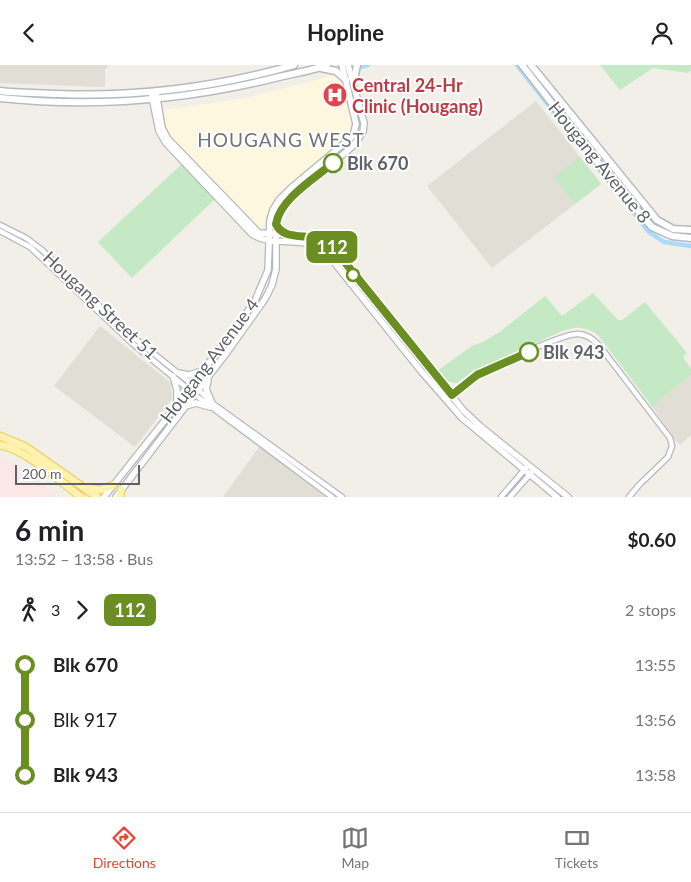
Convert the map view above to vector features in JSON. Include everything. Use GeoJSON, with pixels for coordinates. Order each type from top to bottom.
{"type":"FeatureCollection","features":[{"type":"Feature","properties":{"kind":"main road"},"geometry":{"type":"LineString","coordinates":[[0,91],[100,95],[153,92],[230,81],[294,65]]}},
{"type":"Feature","properties":{"kind":"main road"},"geometry":{"type":"LineString","coordinates":[[0,98],[100,102],[155,100],[230,89],[327,65]]}},
{"type":"Feature","properties":{"kind":"main road"},"geometry":{"type":"LineString","coordinates":[[354,80],[357,65]]}},
{"type":"Feature","properties":{"kind":"main road","name":"Hougang Avenue 8"},"geometry":{"type":"LineString","coordinates":[[522,65],[596,160],[652,227],[672,236],[691,238]]}},
{"type":"Feature","properties":{"kind":"main road","name":"Hougang Avenue 8"},"geometry":{"type":"LineString","coordinates":[[531,65],[657,220],[674,229],[691,231]]}},
{"type":"Feature","properties":{"kind":"main road"},"geometry":{"type":"LineString","coordinates":[[318,68],[329,68],[336,71],[346,80]]}},
{"type":"Feature","properties":{"kind":"main road"},"geometry":{"type":"LineString","coordinates":[[560,113],[566,107]]}},
{"type":"Feature","properties":{"kind":"main road"},"geometry":{"type":"LineString","coordinates":[[596,160],[603,154]]}},
{"type":"Feature","properties":{"kind":"main road"},"geometry":{"type":"LineString","coordinates":[[0,436],[26,447],[97,497]]}},
{"type":"Feature","properties":{"kind":"main road"},"geometry":{"type":"LineString","coordinates":[[0,445],[14,449],[81,497]]}},
{"type":"Feature","properties":{"kind":"main road"},"geometry":{"type":"LineString","coordinates":[[83,486],[92,490],[100,490],[113,485]]}},
{"type":"Feature","properties":{"kind":"street","name":"Hougang Avenue 4"},"geometry":{"type":"LineString","coordinates":[[104,497],[254,303],[268,270],[273,238],[273,210],[287,191],[353,136],[356,124],[342,65]]}},
{"type":"Feature","properties":{"kind":"street","name":"Hougang Avenue 4"},"geometry":{"type":"LineString","coordinates":[[273,224],[279,212],[289,200],[359,139],[364,123],[354,80],[348,65]]}},
{"type":"Feature","properties":{"kind":"street"},"geometry":{"type":"LineString","coordinates":[[153,92],[162,127],[168,139],[258,235],[269,254]]}},
{"type":"Feature","properties":{"kind":"street"},"geometry":{"type":"LineString","coordinates":[[258,235],[273,224],[287,235]]}},
{"type":"Feature","properties":{"kind":"street","name":"Hougang Street 51"},"geometry":{"type":"LineString","coordinates":[[0,225],[26,238],[42,250],[122,329],[211,405]]}},
{"type":"Feature","properties":{"kind":"street","name":"Hougang Street 51"},"geometry":{"type":"LineString","coordinates":[[0,231],[21,241],[40,255],[133,344],[176,375]]}},
{"type":"Feature","properties":{"kind":"street"},"geometry":{"type":"LineString","coordinates":[[258,235],[316,247],[328,256],[446,400],[472,427],[557,497]]}},
{"type":"Feature","properties":{"kind":"street"},"geometry":{"type":"LineString","coordinates":[[273,238],[287,235],[318,237],[331,245],[469,416],[568,497]]}},
{"type":"Feature","properties":{"kind":"street","name":"Hougang Avenue 4"},"geometry":{"type":"LineString","coordinates":[[116,497],[266,299],[276,269],[277,254],[273,238]]}},
{"type":"Feature","properties":{"kind":"street"},"geometry":{"type":"LineString","coordinates":[[277,254],[292,243]]}},
{"type":"Feature","properties":{"kind":"street"},"geometry":{"type":"LineString","coordinates":[[446,400],[477,375],[545,345],[573,334],[582,334],[591,338],[599,345],[670,438],[672,446],[668,457],[629,497]]}},
{"type":"Feature","properties":{"kind":"street"},"geometry":{"type":"LineString","coordinates":[[177,405],[176,375],[189,375],[202,371]]}},
{"type":"Feature","properties":{"kind":"street"},"geometry":{"type":"LineString","coordinates":[[208,376],[206,389],[211,405],[332,497]]}},
{"type":"Feature","properties":{"kind":"street"},"geometry":{"type":"LineString","coordinates":[[186,406],[196,403],[211,405],[342,497]]}},
{"type":"Feature","properties":{"kind":"street"},"geometry":{"type":"LineString","coordinates":[[501,497],[524,470],[532,467]]}},
{"type":"Feature","properties":{"kind":"street"},"geometry":{"type":"LineString","coordinates":[[510,497],[530,475],[532,467]]}},
{"type":"Feature","properties":{"kind":"shaded area"},"geometry":{"type":"Polygon","coordinates":[[[0,65],[109,65],[105,70],[105,87],[0,83],[0,65]]]}},
{"type":"Feature","properties":{"kind":"shaded area"},"geometry":{"type":"Polygon","coordinates":[[[335,75],[338,78],[351,121],[350,133],[344,141],[278,193],[269,207],[264,226],[259,229],[167,132],[163,110],[245,98],[335,75]]]}},
{"type":"Feature","properties":{"kind":"shaded area"},"geometry":{"type":"Polygon","coordinates":[[[536,101],[601,184],[492,268],[427,186],[536,101]]]}},
{"type":"Feature","properties":{"kind":"shaded area"},"geometry":{"type":"Polygon","coordinates":[[[100,326],[171,383],[172,399],[135,447],[54,386],[100,326]]]}},
{"type":"Feature","properties":{"kind":"shaded area"},"geometry":{"type":"Polygon","coordinates":[[[691,375],[691,435],[680,445],[654,409],[655,404],[691,375]]]}},
{"type":"Feature","properties":{"kind":"shaded area"},"geometry":{"type":"Polygon","coordinates":[[[259,447],[261,447],[329,497],[223,497],[259,447]]]}},
{"type":"Feature","properties":{"kind":"shaded area"},"geometry":{"type":"Polygon","coordinates":[[[0,458],[13,462],[58,497],[0,497],[0,458]]]}},
{"type":"Feature","properties":{"kind":"green space"},"geometry":{"type":"Polygon","coordinates":[[[600,65],[691,65],[691,70],[688,73],[653,68],[620,90],[600,65]]]}},
{"type":"Feature","properties":{"kind":"green space"},"geometry":{"type":"Polygon","coordinates":[[[580,157],[601,184],[575,204],[554,177],[580,157]]]}},
{"type":"Feature","properties":{"kind":"green space"},"geometry":{"type":"Polygon","coordinates":[[[183,163],[216,198],[132,278],[98,242],[183,163]]]}},
{"type":"Feature","properties":{"kind":"green space"},"geometry":{"type":"Polygon","coordinates":[[[593,293],[618,320],[622,320],[645,302],[687,353],[683,357],[691,369],[691,375],[655,404],[654,409],[598,335],[585,328],[571,328],[562,331],[469,374],[457,383],[445,381],[437,371],[472,346],[483,342],[501,331],[545,296],[562,316],[593,293]]]}},
{"type":"Feature","properties":{"kind":"waterway"},"geometry":{"type":"LineString","coordinates":[[361,67],[368,65]]}},
{"type":"Feature","properties":{"kind":"waterway"},"geometry":{"type":"LineString","coordinates":[[517,65],[649,232],[664,242],[691,246]]}},
{"type":"Feature","properties":{"kind":"bus line","name":"112"},"geometry":{"type":"LineString","coordinates":[[333,163],[289,200],[279,212],[276,224],[280,230],[287,235],[318,237],[331,245],[356,279],[452,395],[477,375],[529,352]]}},
{"type":"Feature","properties":{"kind":"place","name":"Central 24-Hr Clinic (Hougang)"},"geometry":{"type":"Point","coordinates":[335,95]}},
{"type":"Feature","properties":{"kind":"place","name":"Blk 670"},"geometry":{"type":"Point","coordinates":[333,163]}},
{"type":"Feature","properties":{"kind":"place","name":"Blk 943"},"geometry":{"type":"Point","coordinates":[529,352]}},
{"type":"Feature","properties":{"kind":"district","name":"HOUGANG WEST"},"geometry":{"type":"Point","coordinates":[281,139]}}]}
